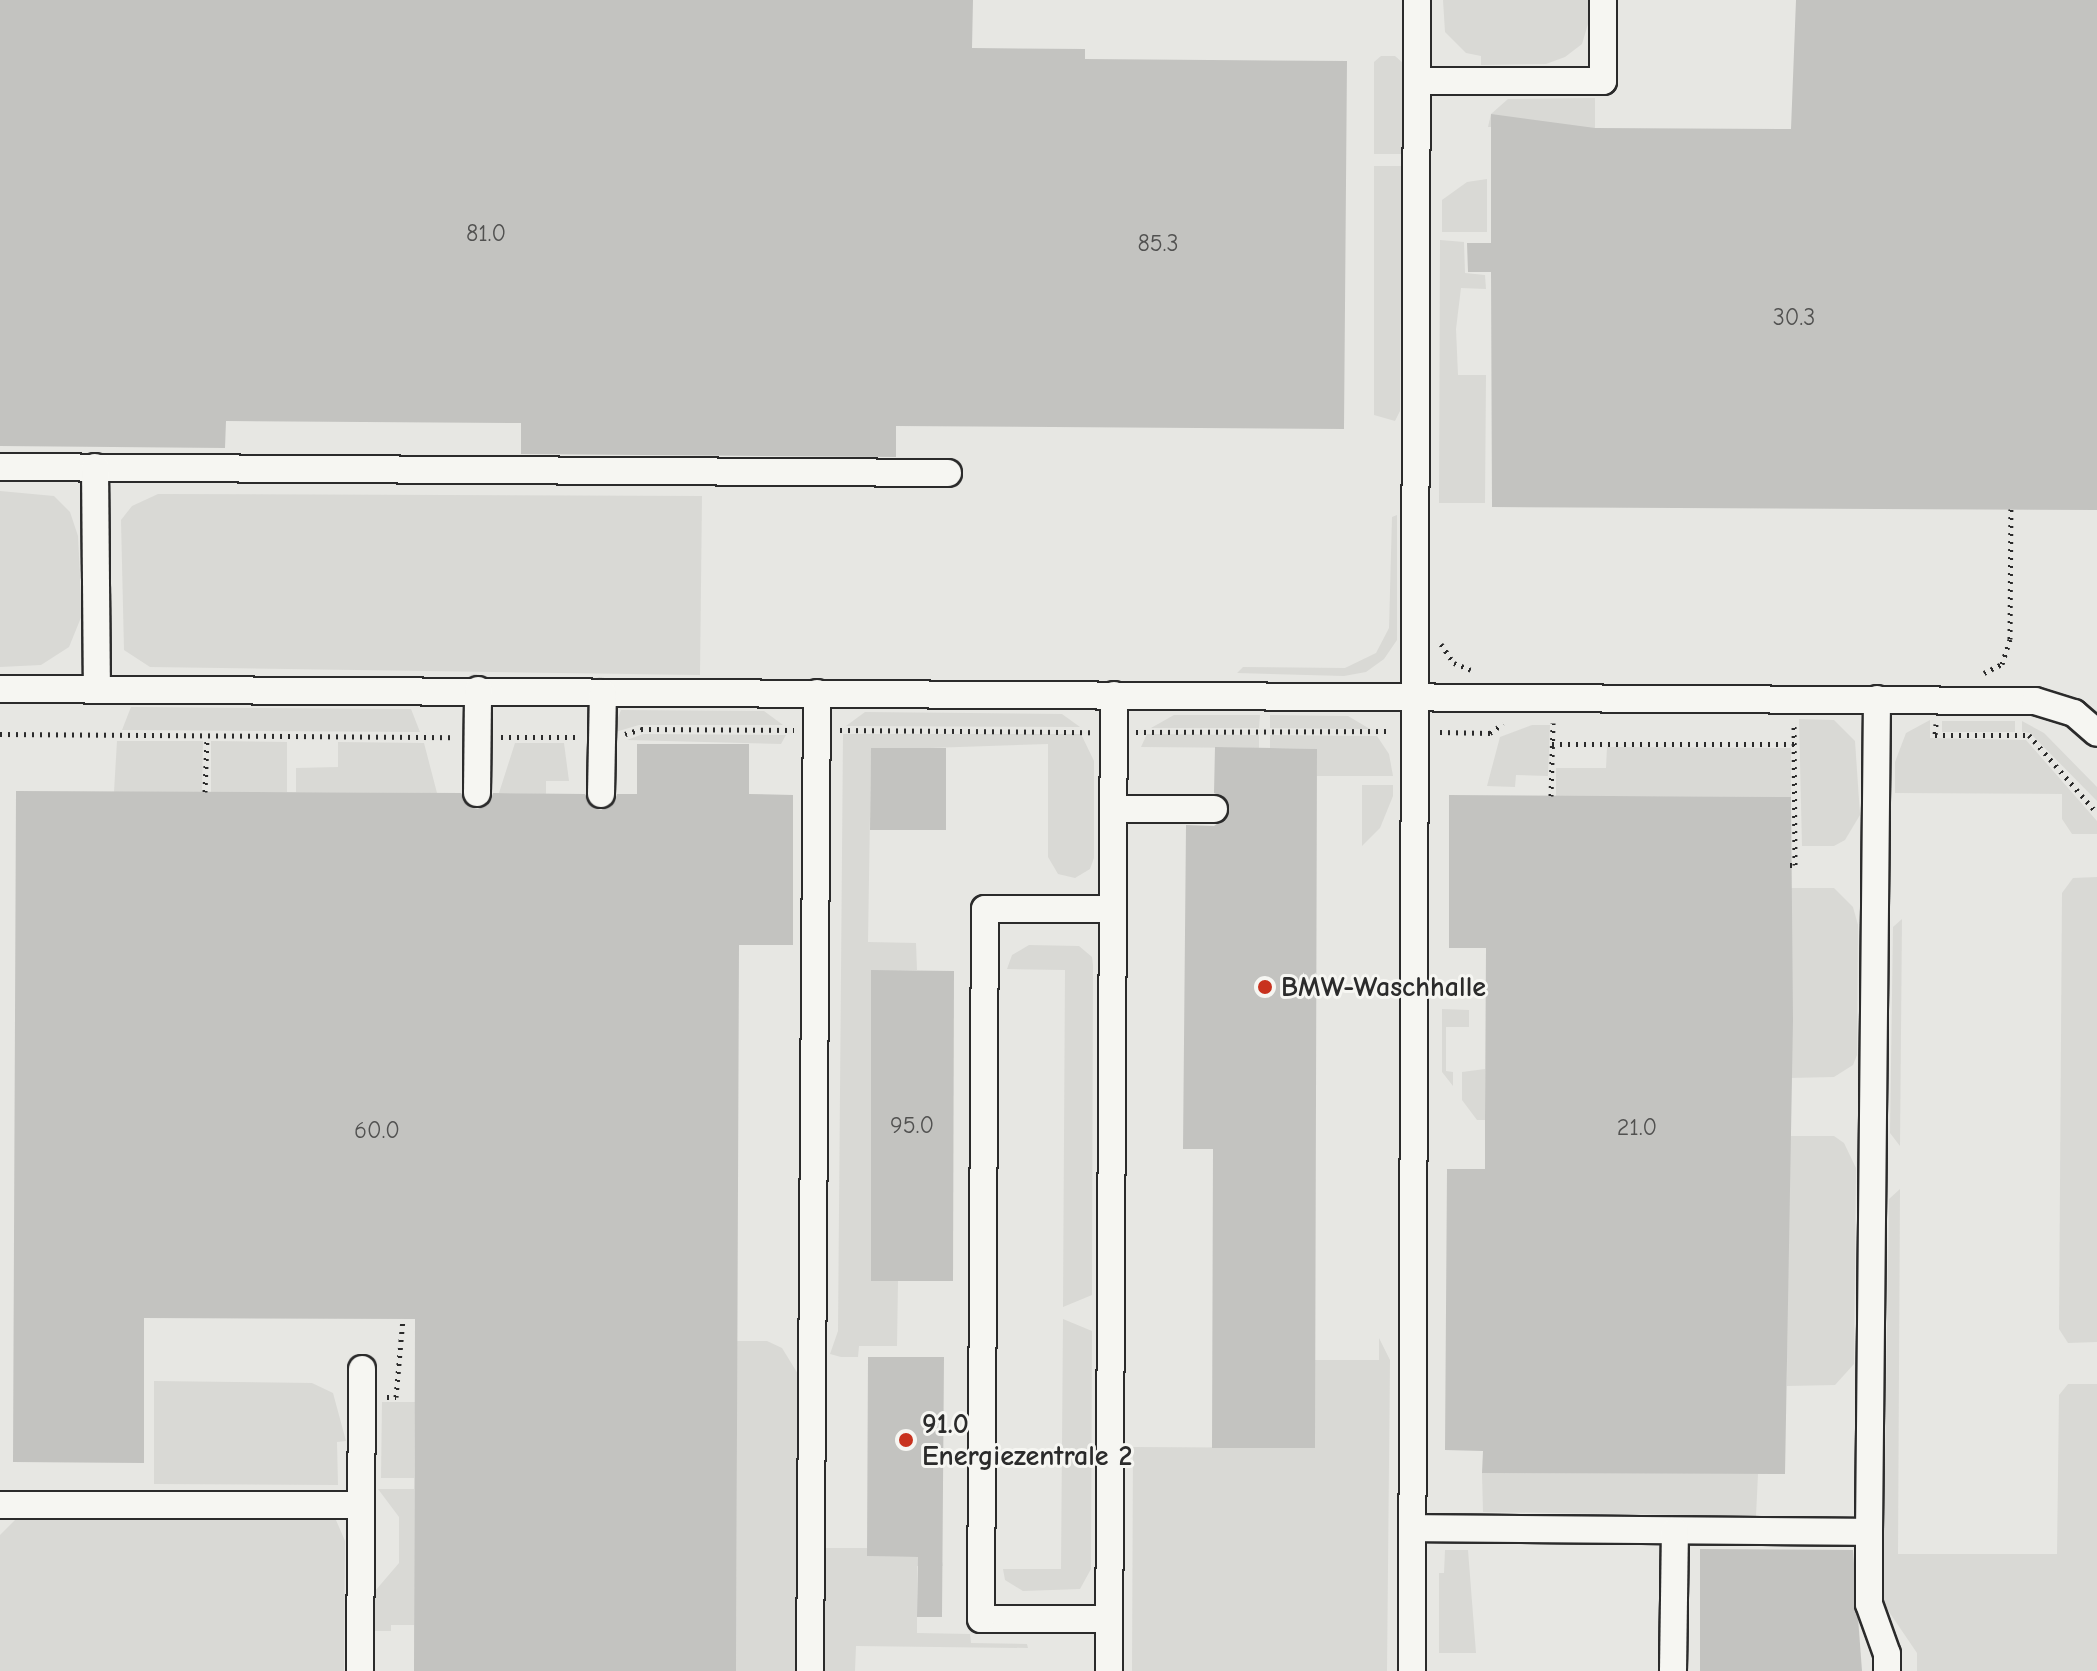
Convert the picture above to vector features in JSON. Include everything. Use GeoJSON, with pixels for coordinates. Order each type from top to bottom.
{"type":"FeatureCollection","features":[{"type":"Feature","properties":{"kind":"lane"},"geometry":{"type":"LineString","coordinates":[[1412,1671],[1417,0]]}},
{"type":"Feature","properties":{"kind":"lane"},"geometry":{"type":"LineString","coordinates":[[1417,81],[1603,81],[1603,0]]}},
{"type":"Feature","properties":{"kind":"lane"},"geometry":{"type":"LineString","coordinates":[[0,467],[948,473]]}},
{"type":"Feature","properties":{"kind":"lane"},"geometry":{"type":"LineString","coordinates":[[95,467],[97,689]]}},
{"type":"Feature","properties":{"kind":"lane"},"geometry":{"type":"LineString","coordinates":[[0,689],[2035,701],[2074,713],[2097,733]]}},
{"type":"Feature","properties":{"kind":"lane"},"geometry":{"type":"LineString","coordinates":[[477,793],[478,690]]}},
{"type":"Feature","properties":{"kind":"lane"},"geometry":{"type":"LineString","coordinates":[[601,794],[603,693]]}},
{"type":"Feature","properties":{"kind":"lane"},"geometry":{"type":"LineString","coordinates":[[810,1671],[817,693]]}},
{"type":"Feature","properties":{"kind":"lane"},"geometry":{"type":"LineString","coordinates":[[1109,1671],[1114,695]]}},
{"type":"Feature","properties":{"kind":"lane"},"geometry":{"type":"LineString","coordinates":[[1877,699],[1869,1604],[1887,1654],[1887,1671]]}},
{"type":"Feature","properties":{"kind":"lane"},"geometry":{"type":"LineString","coordinates":[[1113,809],[1214,809]]}},
{"type":"Feature","properties":{"kind":"lane"},"geometry":{"type":"LineString","coordinates":[[1109,1619],[981,1619],[981,1493],[985,909],[1113,909]]}},
{"type":"Feature","properties":{"kind":"lane"},"geometry":{"type":"LineString","coordinates":[[360,1671],[362,1369]]}},
{"type":"Feature","properties":{"kind":"lane"},"geometry":{"type":"LineString","coordinates":[[0,1505],[361,1505]]}},
{"type":"Feature","properties":{"kind":"lane"},"geometry":{"type":"LineString","coordinates":[[1413,1528],[1869,1532]]}},
{"type":"Feature","properties":{"kind":"lane"},"geometry":{"type":"LineString","coordinates":[[1673,1671],[1675,1531]]}},
{"type":"Feature","properties":{"kind":"path"},"geometry":{"type":"LineString","coordinates":[[1977,675],[2002,664],[2008,653],[2011,509]]}},
{"type":"Feature","properties":{"kind":"path"},"geometry":{"type":"LineString","coordinates":[[1436,632],[1454,663],[1484,673]]}},
{"type":"Feature","properties":{"kind":"path"},"geometry":{"type":"LineString","coordinates":[[1790,865],[1795,865],[1795,699]]}},
{"type":"Feature","properties":{"kind":"path"},"geometry":{"type":"LineString","coordinates":[[1937,700],[1935,735],[2029,735],[2097,813]]}},
{"type":"Feature","properties":{"kind":"path"},"geometry":{"type":"LineString","coordinates":[[205,792],[207,737]]}},
{"type":"Feature","properties":{"kind":"path"},"geometry":{"type":"LineString","coordinates":[[1552,744],[1794,744]]}},
{"type":"Feature","properties":{"kind":"path"},"geometry":{"type":"LineString","coordinates":[[379,1397],[396,1397],[403,1319]]}},
{"type":"Feature","properties":{"kind":"shaded area"},"geometry":{"type":"Polygon","coordinates":[[[0,0],[2097,0],[2097,1671],[0,1671],[0,0]]]}},
{"type":"Feature","properties":{"kind":"shaded area"},"geometry":{"type":"Polygon","coordinates":[[[1443,0],[1594,0],[1594,4],[1582,44],[1565,57],[1546,64],[1481,65],[1481,56],[1466,53],[1445,32],[1443,0]]]}},
{"type":"Feature","properties":{"kind":"shaded area"},"geometry":{"type":"Polygon","coordinates":[[[1381,56],[1395,56],[1403,63],[1402,154],[1374,154],[1374,62],[1381,56]]]}},
{"type":"Feature","properties":{"kind":"shaded area"},"geometry":{"type":"Polygon","coordinates":[[[1595,98],[1595,128],[1488,127],[1491,114],[1508,99],[1595,98]]]}},
{"type":"Feature","properties":{"kind":"shaded area"},"geometry":{"type":"Polygon","coordinates":[[[1374,166],[1402,166],[1400,411],[1395,421],[1374,415],[1374,166]]]}},
{"type":"Feature","properties":{"kind":"shaded area"},"geometry":{"type":"Polygon","coordinates":[[[1487,179],[1487,232],[1442,232],[1442,200],[1467,182],[1487,179]]]}},
{"type":"Feature","properties":{"kind":"shaded area"},"geometry":{"type":"Polygon","coordinates":[[[1440,240],[1464,242],[1465,273],[1485,275],[1486,289],[1461,288],[1456,329],[1458,375],[1486,375],[1485,503],[1439,503],[1440,240]]]}},
{"type":"Feature","properties":{"kind":"shaded area"},"geometry":{"type":"Polygon","coordinates":[[[0,491],[54,496],[70,512],[78,536],[82,615],[69,647],[41,665],[0,667],[0,491]]]}},
{"type":"Feature","properties":{"kind":"shaded area"},"geometry":{"type":"Polygon","coordinates":[[[158,494],[702,496],[700,675],[150,667],[124,650],[121,520],[132,506],[158,494]]]}},
{"type":"Feature","properties":{"kind":"shaded area"},"geometry":{"type":"Polygon","coordinates":[[[1397,515],[1397,640],[1384,659],[1366,672],[1344,676],[1237,673],[1243,667],[1345,668],[1376,653],[1389,628],[1392,517],[1397,515]]]}},
{"type":"Feature","properties":{"kind":"shaded area"},"geometry":{"type":"Polygon","coordinates":[[[131,707],[411,709],[420,732],[122,730],[131,707]]]}},
{"type":"Feature","properties":{"kind":"shaded area"},"geometry":{"type":"Polygon","coordinates":[[[621,710],[764,711],[783,725],[639,725],[612,733],[621,710]]]}},
{"type":"Feature","properties":{"kind":"shaded area"},"geometry":{"type":"Polygon","coordinates":[[[865,712],[1062,714],[1080,727],[846,726],[865,712]]]}},
{"type":"Feature","properties":{"kind":"shaded area"},"geometry":{"type":"Polygon","coordinates":[[[1174,715],[1260,715],[1259,728],[1151,728],[1174,715]]]}},
{"type":"Feature","properties":{"kind":"shaded area"},"geometry":{"type":"Polygon","coordinates":[[[1270,715],[1348,716],[1370,729],[1270,728],[1270,715]]]}},
{"type":"Feature","properties":{"kind":"shaded area"},"geometry":{"type":"Polygon","coordinates":[[[1799,719],[1834,720],[1855,741],[1860,815],[1845,840],[1834,846],[1802,846],[1799,719]]]}},
{"type":"Feature","properties":{"kind":"shaded area"},"geometry":{"type":"Polygon","coordinates":[[[1930,720],[1930,738],[2026,740],[2097,821],[2097,834],[2072,834],[2062,819],[2062,794],[1895,793],[1895,762],[1906,733],[1930,720]]]}},
{"type":"Feature","properties":{"kind":"shaded area"},"geometry":{"type":"Polygon","coordinates":[[[1942,721],[2015,721],[2015,732],[1942,732],[1942,721]]]}},
{"type":"Feature","properties":{"kind":"shaded area"},"geometry":{"type":"Polygon","coordinates":[[[2022,721],[2044,733],[2097,787],[2097,801],[2030,733],[2022,732],[2022,721]]]}},
{"type":"Feature","properties":{"kind":"shaded area"},"geometry":{"type":"Polygon","coordinates":[[[1532,725],[1550,725],[1548,776],[1516,775],[1515,787],[1487,786],[1500,737],[1532,725]]]}},
{"type":"Feature","properties":{"kind":"shaded area"},"geometry":{"type":"Polygon","coordinates":[[[643,734],[786,735],[781,744],[627,740],[643,734]]]}},
{"type":"Feature","properties":{"kind":"shaded area"},"geometry":{"type":"Polygon","coordinates":[[[843,734],[1081,734],[1094,761],[1094,858],[1090,869],[1075,878],[1058,874],[1048,857],[1048,744],[871,750],[868,942],[916,943],[917,970],[871,971],[871,1280],[898,1281],[897,1346],[859,1346],[858,1357],[830,1354],[838,1331],[843,734]]]}},
{"type":"Feature","properties":{"kind":"shaded area"},"geometry":{"type":"Polygon","coordinates":[[[1147,734],[1259,735],[1259,748],[1141,747],[1147,734]]]}},
{"type":"Feature","properties":{"kind":"shaded area"},"geometry":{"type":"Polygon","coordinates":[[[1270,735],[1377,736],[1389,754],[1393,776],[1317,776],[1317,749],[1270,748],[1270,735]]]}},
{"type":"Feature","properties":{"kind":"shaded area"},"geometry":{"type":"Polygon","coordinates":[[[117,741],[203,741],[202,792],[114,792],[117,741]]]}},
{"type":"Feature","properties":{"kind":"shaded area"},"geometry":{"type":"Polygon","coordinates":[[[211,741],[287,742],[287,792],[211,792],[211,741]]]}},
{"type":"Feature","properties":{"kind":"shaded area"},"geometry":{"type":"Polygon","coordinates":[[[338,742],[424,743],[437,793],[296,792],[296,768],[338,767],[338,742]]]}},
{"type":"Feature","properties":{"kind":"shaded area"},"geometry":{"type":"Polygon","coordinates":[[[515,743],[564,743],[569,781],[546,781],[546,794],[499,793],[515,743]]]}},
{"type":"Feature","properties":{"kind":"shaded area"},"geometry":{"type":"Polygon","coordinates":[[[1607,747],[1791,748],[1791,797],[1556,796],[1556,768],[1606,768],[1607,747]]]}},
{"type":"Feature","properties":{"kind":"shaded area"},"geometry":{"type":"Polygon","coordinates":[[[1362,785],[1393,785],[1393,796],[1380,828],[1362,846],[1362,785]]]}},
{"type":"Feature","properties":{"kind":"shaded area"},"geometry":{"type":"Polygon","coordinates":[[[2097,877],[2097,1342],[2068,1343],[2059,1329],[2062,893],[2073,878],[2097,877]]]}},
{"type":"Feature","properties":{"kind":"shaded area"},"geometry":{"type":"Polygon","coordinates":[[[1790,888],[1834,888],[1853,907],[1858,925],[1857,1055],[1853,1065],[1834,1077],[1789,1078],[1790,888]]]}},
{"type":"Feature","properties":{"kind":"shaded area"},"geometry":{"type":"Polygon","coordinates":[[[1902,919],[1900,1146],[1890,1133],[1893,927],[1902,919]]]}},
{"type":"Feature","properties":{"kind":"shaded area"},"geometry":{"type":"Polygon","coordinates":[[[1029,945],[1079,946],[1092,957],[1093,965],[1092,1295],[1063,1307],[1065,970],[1007,969],[1012,955],[1029,945]]]}},
{"type":"Feature","properties":{"kind":"shaded area"},"geometry":{"type":"Polygon","coordinates":[[[1442,1009],[1469,1010],[1469,1027],[1446,1027],[1446,1071],[1453,1072],[1453,1086],[1442,1072],[1442,1009]]]}},
{"type":"Feature","properties":{"kind":"shaded area"},"geometry":{"type":"Polygon","coordinates":[[[1485,1069],[1485,1120],[1477,1120],[1462,1100],[1462,1072],[1485,1069]]]}},
{"type":"Feature","properties":{"kind":"shaded area"},"geometry":{"type":"Polygon","coordinates":[[[1788,1136],[1834,1136],[1844,1143],[1856,1168],[1854,1364],[1835,1385],[1787,1386],[1788,1136]]]}},
{"type":"Feature","properties":{"kind":"shaded area"},"geometry":{"type":"Polygon","coordinates":[[[1900,1189],[1898,1554],[2057,1554],[2059,1395],[2068,1384],[2097,1384],[2097,1671],[1917,1671],[1917,1653],[1883,1603],[1889,1199],[1900,1189]]]}},
{"type":"Feature","properties":{"kind":"shaded area"},"geometry":{"type":"Polygon","coordinates":[[[1063,1319],[1092,1331],[1091,1569],[1080,1589],[1023,1591],[1005,1580],[1003,1569],[1061,1569],[1063,1319]]]}},
{"type":"Feature","properties":{"kind":"shaded area"},"geometry":{"type":"Polygon","coordinates":[[[1379,1338],[1390,1360],[1387,1671],[1132,1671],[1133,1447],[1314,1448],[1315,1360],[1379,1360],[1379,1338]]]}},
{"type":"Feature","properties":{"kind":"shaded area"},"geometry":{"type":"Polygon","coordinates":[[[737,1341],[767,1341],[782,1348],[798,1374],[797,1671],[736,1671],[737,1341]]]}},
{"type":"Feature","properties":{"kind":"shaded area"},"geometry":{"type":"Polygon","coordinates":[[[154,1381],[312,1383],[333,1393],[346,1441],[337,1442],[338,1485],[154,1484],[154,1381]]]}},
{"type":"Feature","properties":{"kind":"shaded area"},"geometry":{"type":"Polygon","coordinates":[[[382,1402],[415,1402],[414,1478],[381,1478],[382,1402]]]}},
{"type":"Feature","properties":{"kind":"shaded area"},"geometry":{"type":"Polygon","coordinates":[[[1482,1473],[1758,1474],[1756,1516],[1483,1512],[1482,1473]]]}},
{"type":"Feature","properties":{"kind":"shaded area"},"geometry":{"type":"Polygon","coordinates":[[[378,1489],[414,1489],[414,1625],[391,1625],[391,1631],[374,1631],[375,1591],[399,1563],[399,1517],[378,1489]]]}},
{"type":"Feature","properties":{"kind":"shaded area"},"geometry":{"type":"Polygon","coordinates":[[[315,1514],[336,1520],[345,1541],[344,1671],[0,1671],[0,1535],[16,1519],[315,1514]]]}},
{"type":"Feature","properties":{"kind":"shaded area"},"geometry":{"type":"Polygon","coordinates":[[[825,1548],[867,1548],[868,1556],[941,1557],[943,1566],[917,1566],[917,1633],[970,1634],[971,1643],[1027,1644],[1028,1648],[856,1646],[855,1671],[825,1671],[825,1548]]]}},
{"type":"Feature","properties":{"kind":"shaded area"},"geometry":{"type":"Polygon","coordinates":[[[1445,1550],[1468,1550],[1476,1653],[1439,1653],[1439,1573],[1444,1573],[1445,1550]]]}},
{"type":"Feature","properties":{"kind":"building"},"geometry":{"type":"Polygon","coordinates":[[[0,0],[973,0],[972,48],[1085,49],[1085,59],[1347,61],[1344,429],[896,426],[896,457],[521,454],[521,423],[226,421],[225,448],[0,446],[0,0]]]}},
{"type":"Feature","properties":{"kind":"building"},"geometry":{"type":"Polygon","coordinates":[[[1796,0],[2097,0],[2097,510],[1492,507],[1491,272],[1468,272],[1467,243],[1491,243],[1491,114],[1595,128],[1791,129],[1796,0]]]}},
{"type":"Feature","properties":{"kind":"building"},"geometry":{"type":"Polygon","coordinates":[[[637,744],[749,744],[749,794],[793,795],[793,945],[739,945],[736,1671],[414,1671],[415,1319],[144,1318],[144,1463],[13,1462],[16,791],[461,793],[468,806],[478,809],[490,802],[493,793],[585,794],[592,807],[601,810],[614,803],[617,794],[637,794],[637,744]]]}},
{"type":"Feature","properties":{"kind":"building","name":"BMW-Waschhalle"},"geometry":{"type":"Polygon","coordinates":[[[1215,747],[1317,749],[1315,1448],[1212,1448],[1213,1149],[1183,1149],[1186,825],[1214,826],[1228,816],[1227,800],[1214,793],[1215,747]]]}},
{"type":"Feature","properties":{"kind":"building"},"geometry":{"type":"Polygon","coordinates":[[[871,748],[946,748],[946,830],[870,830],[871,748]]]}},
{"type":"Feature","properties":{"kind":"building"},"geometry":{"type":"Polygon","coordinates":[[[1449,795],[1791,797],[1793,1020],[1785,1474],[1482,1473],[1483,1451],[1445,1450],[1447,1169],[1485,1169],[1486,948],[1449,948],[1449,795]]]}},
{"type":"Feature","properties":{"kind":"building"},"geometry":{"type":"Polygon","coordinates":[[[871,970],[954,971],[953,1281],[871,1281],[871,970]]]}},
{"type":"Feature","properties":{"kind":"building","name":"91.0 Energiezentrale 2"},"geometry":{"type":"Polygon","coordinates":[[[868,1357],[944,1357],[942,1617],[917,1617],[918,1557],[867,1556],[868,1357]]]}},
{"type":"Feature","properties":{"kind":"building"},"geometry":{"type":"Polygon","coordinates":[[[1700,1549],[1853,1550],[1862,1671],[1700,1671],[1700,1549]]]}},
{"type":"Feature","properties":{"kind":"place","name":"BMW-Waschhalle"},"geometry":{"type":"Point","coordinates":[1265,987]}},
{"type":"Feature","properties":{"kind":"place","name":"91.0 Energiezentrale 2"},"geometry":{"type":"Point","coordinates":[906,1440]}}]}
